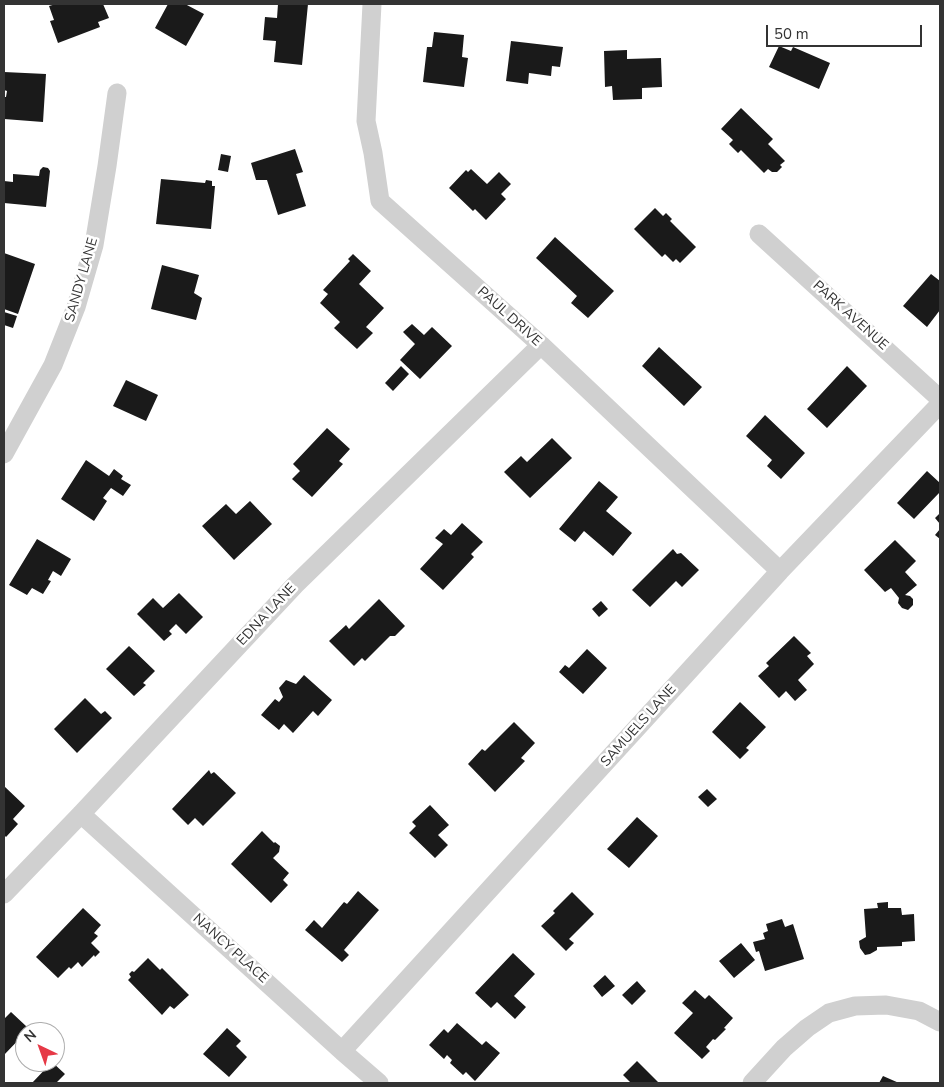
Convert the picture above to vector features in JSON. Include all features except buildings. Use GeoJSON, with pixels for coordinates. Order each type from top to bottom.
{"type":"FeatureCollection","features":[{"type":"Feature","properties":{"kind":"street","name":"PAUL DRIVE"},"geometry":{"type":"LineString","coordinates":[[372,4],[366,121],[380,201],[541,345],[780,572]]}},
{"type":"Feature","properties":{"kind":"street","name":"SANDY LANE"},"geometry":{"type":"LineString","coordinates":[[4,454],[53,365],[76,307],[94,245],[108,166],[117,92]]}},
{"type":"Feature","properties":{"kind":"street","name":"PARK AVENUE"},"geometry":{"type":"LineString","coordinates":[[759,234],[940,399]]}},
{"type":"Feature","properties":{"kind":"street","name":"EDNA LANE"},"geometry":{"type":"LineString","coordinates":[[4,894],[295,585],[541,345]]}},
{"type":"Feature","properties":{"kind":"street","name":"SAMUELS LANE"},"geometry":{"type":"LineString","coordinates":[[342,1051],[780,572],[940,404]]}},
{"type":"Feature","properties":{"kind":"street","name":"NANCY PLACE"},"geometry":{"type":"LineString","coordinates":[[81,814],[379,1083]]}},
{"type":"Feature","properties":{"kind":"street"},"geometry":{"type":"LineString","coordinates":[[752,1083],[784,1048],[807,1028],[829,1013],[855,1006],[886,1005],[919,1011],[940,1022]]}}]}
